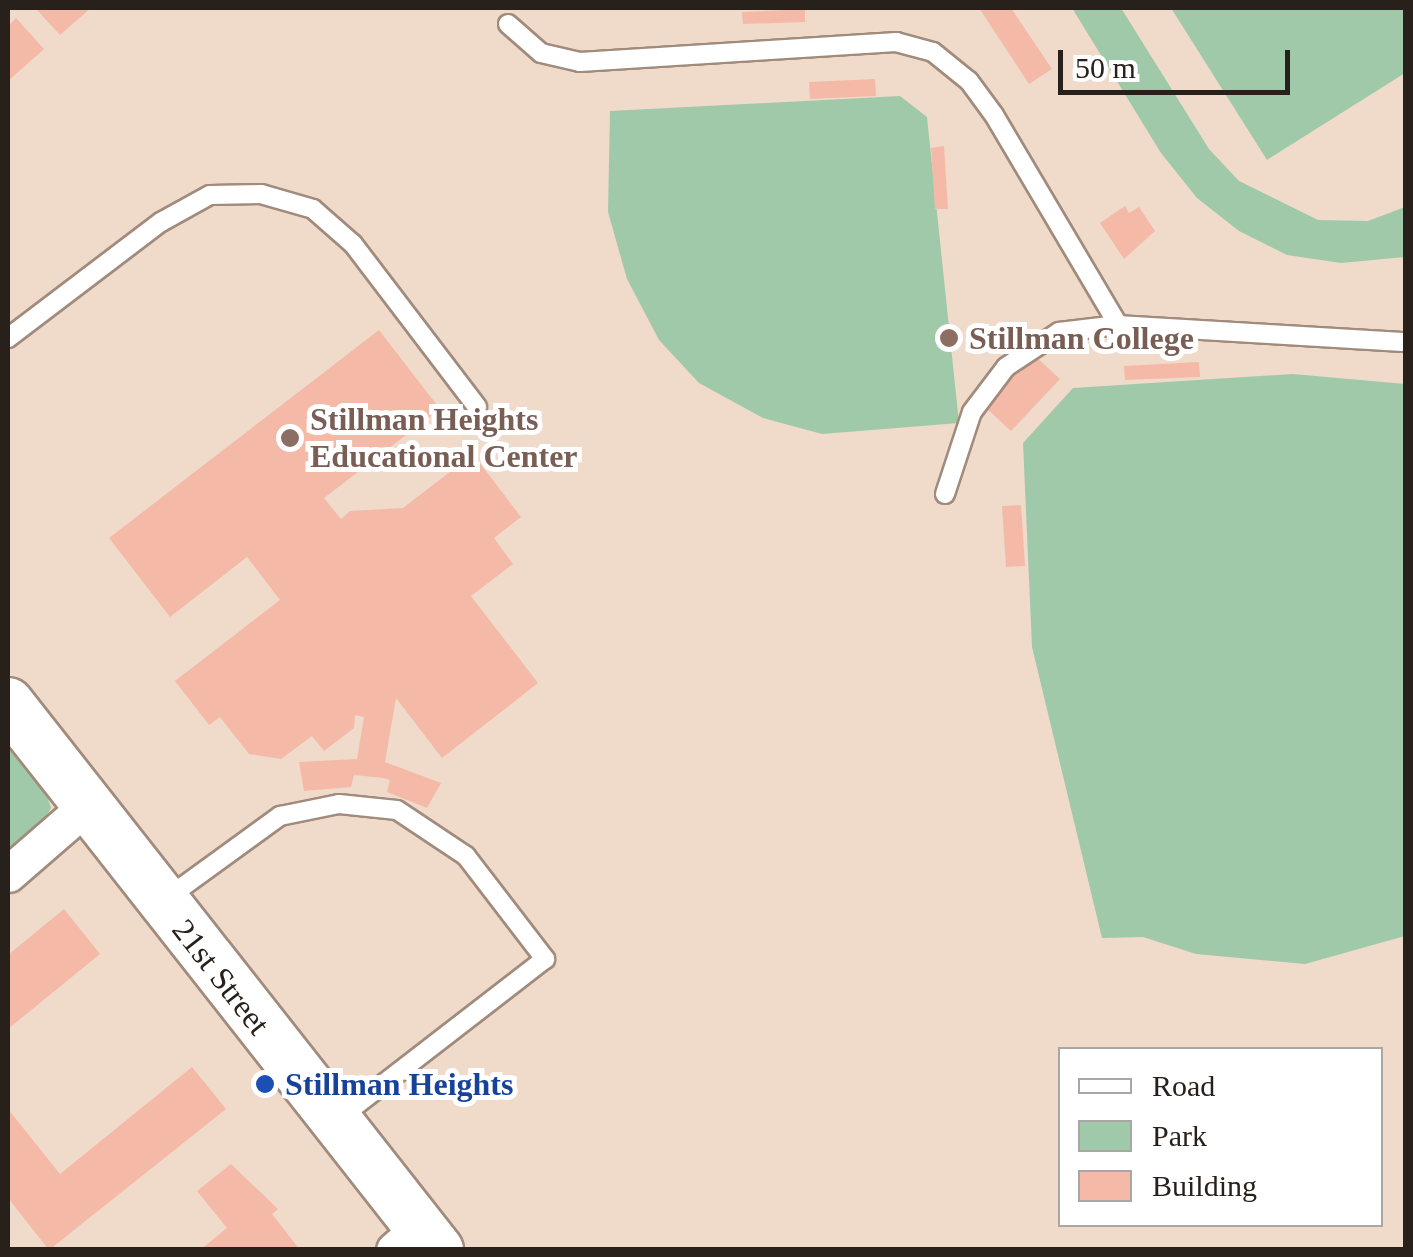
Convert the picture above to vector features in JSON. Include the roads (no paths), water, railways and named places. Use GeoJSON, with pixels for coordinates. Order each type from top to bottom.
{"type":"FeatureCollection","features":[{"type":"Feature","properties":{"kind":"street","name":"21st Street"},"geometry":{"type":"LineString","coordinates":[[8,703],[335,1122],[417,1242]]}},
{"type":"Feature","properties":{"kind":"street"},"geometry":{"type":"LineString","coordinates":[[8,874],[90,804]]}},
{"type":"Feature","properties":{"kind":"lane"},"geometry":{"type":"LineString","coordinates":[[508,24],[541,52],[580,62],[896,42],[933,52],[969,82],[994,115],[1118,325]]}},
{"type":"Feature","properties":{"kind":"lane"},"geometry":{"type":"LineString","coordinates":[[8,338],[161,222],[210,195],[261,194],[313,209],[353,244],[477,408]]}},
{"type":"Feature","properties":{"kind":"lane"},"geometry":{"type":"LineString","coordinates":[[945,494],[972,412],[1006,367],[1059,332],[1118,325],[1406,342]]}},
{"type":"Feature","properties":{"kind":"lane"},"geometry":{"type":"LineString","coordinates":[[162,901],[280,816],[339,804],[397,810],[466,856],[545,958],[335,1122]]}},
{"type":"Feature","properties":{"kind":"place","name":"Stillman College"},"geometry":{"type":"Point","coordinates":[949,338]}},
{"type":"Feature","properties":{"kind":"place","name":"Stillman Heights Educational Center"},"geometry":{"type":"Point","coordinates":[290,438]}},
{"type":"Feature","properties":{"kind":"place","name":"Stillman Heights"},"geometry":{"type":"Point","coordinates":[265,1084]}}]}
